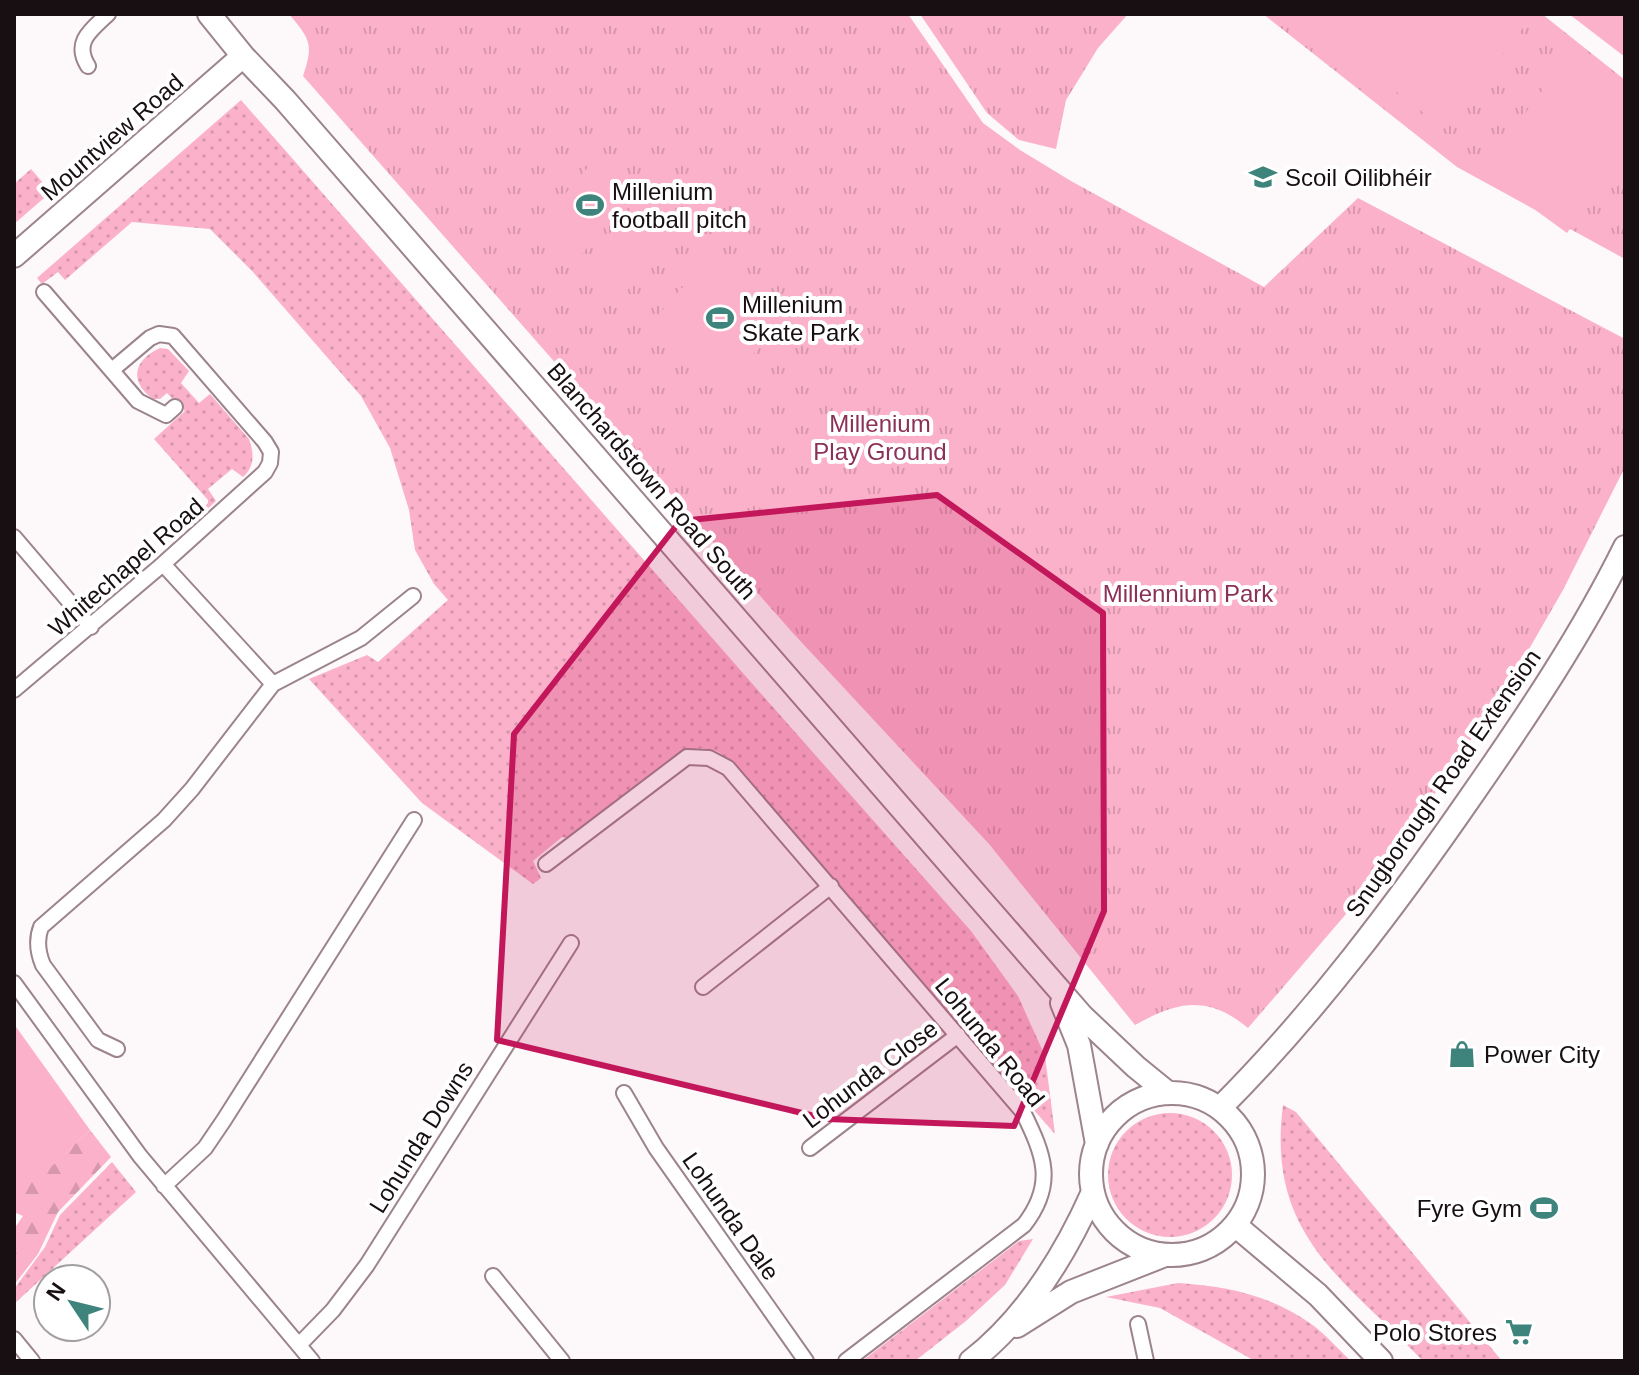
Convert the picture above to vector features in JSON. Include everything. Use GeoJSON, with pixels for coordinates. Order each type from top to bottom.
{"type":"FeatureCollection","features":[{"type":"Feature","properties":{"kind":"main road","name":"Blanchardstown Road South"},"geometry":{"type":"LineString","coordinates":[[209,14],[1089,1024],[1168,1093]]}},
{"type":"Feature","properties":{"kind":"main road","name":"Mountview Road"},"geometry":{"type":"LineString","coordinates":[[14,256],[243,56]]}},
{"type":"Feature","properties":{"kind":"main road","name":"Snugborough Road Extension"},"geometry":{"type":"LineString","coordinates":[[1220,1108],[1275,1048],[1418,873],[1504,749],[1581,629],[1625,547]]}},
{"type":"Feature","properties":{"kind":"main road","name":"Blanchardstown Road South"},"geometry":{"type":"LineString","coordinates":[[1054,983],[1079,1045],[1097,1144]]}},
{"type":"Feature","properties":{"kind":"main road"},"geometry":{"type":"LineString","coordinates":[[971,1361],[999,1337],[1071,1292],[1165,1255],[1191,1253],[1216,1243],[1235,1225],[1247,1205],[1253,1182],[1252,1158],[1244,1136],[1220,1108],[1190,1095],[1168,1093],[1146,1097],[1126,1107],[1109,1123],[1097,1144],[1091,1168],[1093,1192],[1102,1215],[1117,1235],[1139,1249],[1165,1255]]}},
{"type":"Feature","properties":{"kind":"main road"},"geometry":{"type":"LineString","coordinates":[[999,1337],[1048,1277],[1081,1220],[1093,1192]]}},
{"type":"Feature","properties":{"kind":"main road"},"geometry":{"type":"LineString","coordinates":[[1235,1225],[1318,1295],[1381,1361]]}},
{"type":"Feature","properties":{"kind":"street"},"geometry":{"type":"LineString","coordinates":[[88,66],[82,54],[84,36],[108,14]]}},
{"type":"Feature","properties":{"kind":"street"},"geometry":{"type":"LineString","coordinates":[[44,292],[138,401],[166,415],[175,407]]}},
{"type":"Feature","properties":{"kind":"street","name":"Whitechapel Road"},"geometry":{"type":"LineString","coordinates":[[14,690],[229,508],[270,463],[271,452],[265,442],[173,336],[159,334],[150,338],[112,370]]}},
{"type":"Feature","properties":{"kind":"street"},"geometry":{"type":"LineString","coordinates":[[14,537],[91,627]]}},
{"type":"Feature","properties":{"kind":"street"},"geometry":{"type":"LineString","coordinates":[[163,564],[273,684]]}},
{"type":"Feature","properties":{"kind":"street"},"geometry":{"type":"LineString","coordinates":[[117,1049],[98,1040],[43,965],[37,936],[41,927],[164,820],[192,789],[273,684],[361,638],[413,596]]}},
{"type":"Feature","properties":{"kind":"street","name":"Lohunda Road"},"geometry":{"type":"LineString","coordinates":[[546,864],[687,757],[709,758],[728,768],[1023,1112],[1040,1148],[1045,1183],[1038,1207],[1024,1225],[846,1361]]}},
{"type":"Feature","properties":{"kind":"street"},"geometry":{"type":"LineString","coordinates":[[164,1186],[205,1148],[414,820]]}},
{"type":"Feature","properties":{"kind":"street"},"geometry":{"type":"LineString","coordinates":[[703,987],[831,886]]}},
{"type":"Feature","properties":{"kind":"street","name":"Lohunda Downs"},"geometry":{"type":"LineString","coordinates":[[299,1345],[333,1310],[367,1265],[571,943]]}},
{"type":"Feature","properties":{"kind":"street"},"geometry":{"type":"LineString","coordinates":[[14,983],[116,1127],[312,1361]]}},
{"type":"Feature","properties":{"kind":"street","name":"Lohunda Close"},"geometry":{"type":"LineString","coordinates":[[810,1148],[958,1035]]}},
{"type":"Feature","properties":{"kind":"street","name":"Lohunda Dale"},"geometry":{"type":"LineString","coordinates":[[624,1093],[656,1148],[806,1361]]}},
{"type":"Feature","properties":{"kind":"street"},"geometry":{"type":"LineString","coordinates":[[493,1276],[562,1361]]}},
{"type":"Feature","properties":{"kind":"street"},"geometry":{"type":"LineString","coordinates":[[1138,1324],[1146,1361]]}},
{"type":"Feature","properties":{"kind":"street"},"geometry":{"type":"LineString","coordinates":[[14,1339],[32,1361]]}},
{"type":"Feature","properties":{"kind":"highlighted area"},"geometry":{"type":"Polygon","coordinates":[[[937,495],[1103,613],[1104,911],[1014,1126],[827,1119],[497,1040],[514,734],[680,521],[937,495]]]}},
{"type":"Feature","properties":{"kind":"green space","name":"Millennium Park"},"geometry":{"type":"Polygon","coordinates":[[[289,14],[908,14],[983,123],[1071,181],[1264,287],[1358,198],[1625,339],[1625,467],[1563,590],[1513,677],[1383,871],[1248,1028],[1220,1010],[1193,1005],[1165,1011],[1135,1025],[989,844],[792,632],[303,76],[308,42],[289,14]]]}},
{"type":"Feature","properties":{"kind":"green space"},"geometry":{"type":"Polygon","coordinates":[[[920,14],[1128,14],[1098,48],[1066,100],[1056,149],[1019,140],[987,113],[920,14]]]}},
{"type":"Feature","properties":{"kind":"green space"},"geometry":{"type":"Polygon","coordinates":[[[1263,14],[1542,14],[1625,80],[1625,259],[1457,167],[1263,14]]]}},
{"type":"Feature","properties":{"kind":"green space"},"geometry":{"type":"Polygon","coordinates":[[[1297,14],[1510,14],[1525,25],[1444,129],[1297,14]]]}},
{"type":"Feature","properties":{"kind":"green space"},"geometry":{"type":"Polygon","coordinates":[[[1569,14],[1625,14],[1625,57],[1569,14]]]}},
{"type":"Feature","properties":{"kind":"green space"},"geometry":{"type":"Polygon","coordinates":[[[1576,45],[1625,81],[1625,154],[1567,233],[1482,171],[1576,45]]]}},
{"type":"Feature","properties":{"kind":"green space"},"geometry":{"type":"Polygon","coordinates":[[[241,100],[971,931],[1018,996],[1045,1056],[1055,1134],[720,753],[700,748],[678,753],[533,861],[541,878],[533,884],[422,803],[309,679],[367,655],[378,662],[448,600],[434,584],[415,550],[409,510],[390,448],[361,396],[253,272],[210,229],[132,222],[65,280],[58,272],[42,284],[37,278],[241,100]]]}},
{"type":"Feature","properties":{"kind":"green space","name":"Millenium football pitch"},"geometry":{"type":"Polygon","coordinates":[[[600,153],[639,187],[580,256],[541,222],[600,153]]]}},
{"type":"Feature","properties":{"kind":"green space"},"geometry":{"type":"Polygon","coordinates":[[[31,169],[51,192],[14,224],[14,184],[31,169]]]}},
{"type":"Feature","properties":{"kind":"green space","name":"Millenium football pitch"},"geometry":{"type":"Polygon","coordinates":[[[645,192],[684,225],[624,294],[586,261],[645,192]]]}},
{"type":"Feature","properties":{"kind":"green space","name":"Millenium Skate Park"},"geometry":{"type":"Polygon","coordinates":[[[713,252],[786,316],[728,384],[654,320],[713,252]]]}},
{"type":"Feature","properties":{"kind":"green space"},"geometry":{"type":"Polygon","coordinates":[[[160,348],[168,349],[189,371],[181,383],[199,403],[210,394],[251,444],[252,459],[247,473],[243,477],[232,469],[208,489],[216,501],[203,513],[199,512],[208,500],[154,439],[185,411],[167,393],[160,399],[153,399],[140,386],[138,379],[137,372],[144,359],[160,348]]]}},
{"type":"Feature","properties":{"kind":"green space"},"geometry":{"type":"Polygon","coordinates":[[[14,1024],[90,1130],[34,1183],[14,1174],[14,1024]]]}},
{"type":"Feature","properties":{"kind":"green space"},"geometry":{"type":"Polygon","coordinates":[[[1283,1105],[1296,1112],[1502,1361],[1423,1361],[1339,1278],[1317,1251],[1299,1221],[1286,1188],[1281,1150],[1283,1105]]]}},
{"type":"Feature","properties":{"kind":"green space"},"geometry":{"type":"Polygon","coordinates":[[[1170,1113],[1194,1118],[1214,1131],[1227,1151],[1232,1175],[1227,1199],[1214,1219],[1194,1232],[1170,1237],[1146,1232],[1126,1219],[1113,1199],[1108,1175],[1113,1151],[1126,1131],[1146,1118],[1170,1113]]]}},
{"type":"Feature","properties":{"kind":"green space"},"geometry":{"type":"Polygon","coordinates":[[[90,1130],[111,1157],[58,1212],[38,1254],[14,1285],[14,1229],[23,1216],[14,1212],[14,1174],[34,1182],[90,1130]]]}},
{"type":"Feature","properties":{"kind":"green space"},"geometry":{"type":"Polygon","coordinates":[[[112,1162],[136,1192],[59,1263],[33,1263],[45,1247],[60,1215],[112,1162]]]}},
{"type":"Feature","properties":{"kind":"green space"},"geometry":{"type":"Polygon","coordinates":[[[1033,1239],[1005,1285],[915,1361],[862,1361],[1019,1241],[1033,1239]]]}},
{"type":"Feature","properties":{"kind":"green space"},"geometry":{"type":"Polygon","coordinates":[[[32,1265],[32,1287],[14,1304],[14,1289],[32,1265]]]}},
{"type":"Feature","properties":{"kind":"green space"},"geometry":{"type":"Polygon","coordinates":[[[1178,1283],[1232,1290],[1283,1307],[1314,1326],[1351,1361],[1255,1361],[1160,1308],[1106,1297],[1178,1283]]]}},
{"type":"Feature","properties":{"kind":"place","name":"Scoil Oilibhéir"},"geometry":{"type":"Point","coordinates":[1263,177]}},
{"type":"Feature","properties":{"kind":"place","name":"Millenium football pitch"},"geometry":{"type":"Point","coordinates":[590,205]}},
{"type":"Feature","properties":{"kind":"place","name":"Millenium Skate Park"},"geometry":{"type":"Point","coordinates":[720,318]}},
{"type":"Feature","properties":{"kind":"place","name":"Power City"},"geometry":{"type":"Point","coordinates":[1462,1054]}},
{"type":"Feature","properties":{"kind":"place","name":"Fyre Gym"},"geometry":{"type":"Point","coordinates":[1544,1208]}},
{"type":"Feature","properties":{"kind":"place","name":"Polo Stores"},"geometry":{"type":"Point","coordinates":[1519,1332]}},
{"type":"Feature","properties":{"kind":"park label","name":"Millenium Play Ground"},"geometry":{"type":"Point","coordinates":[880,437]}}]}
